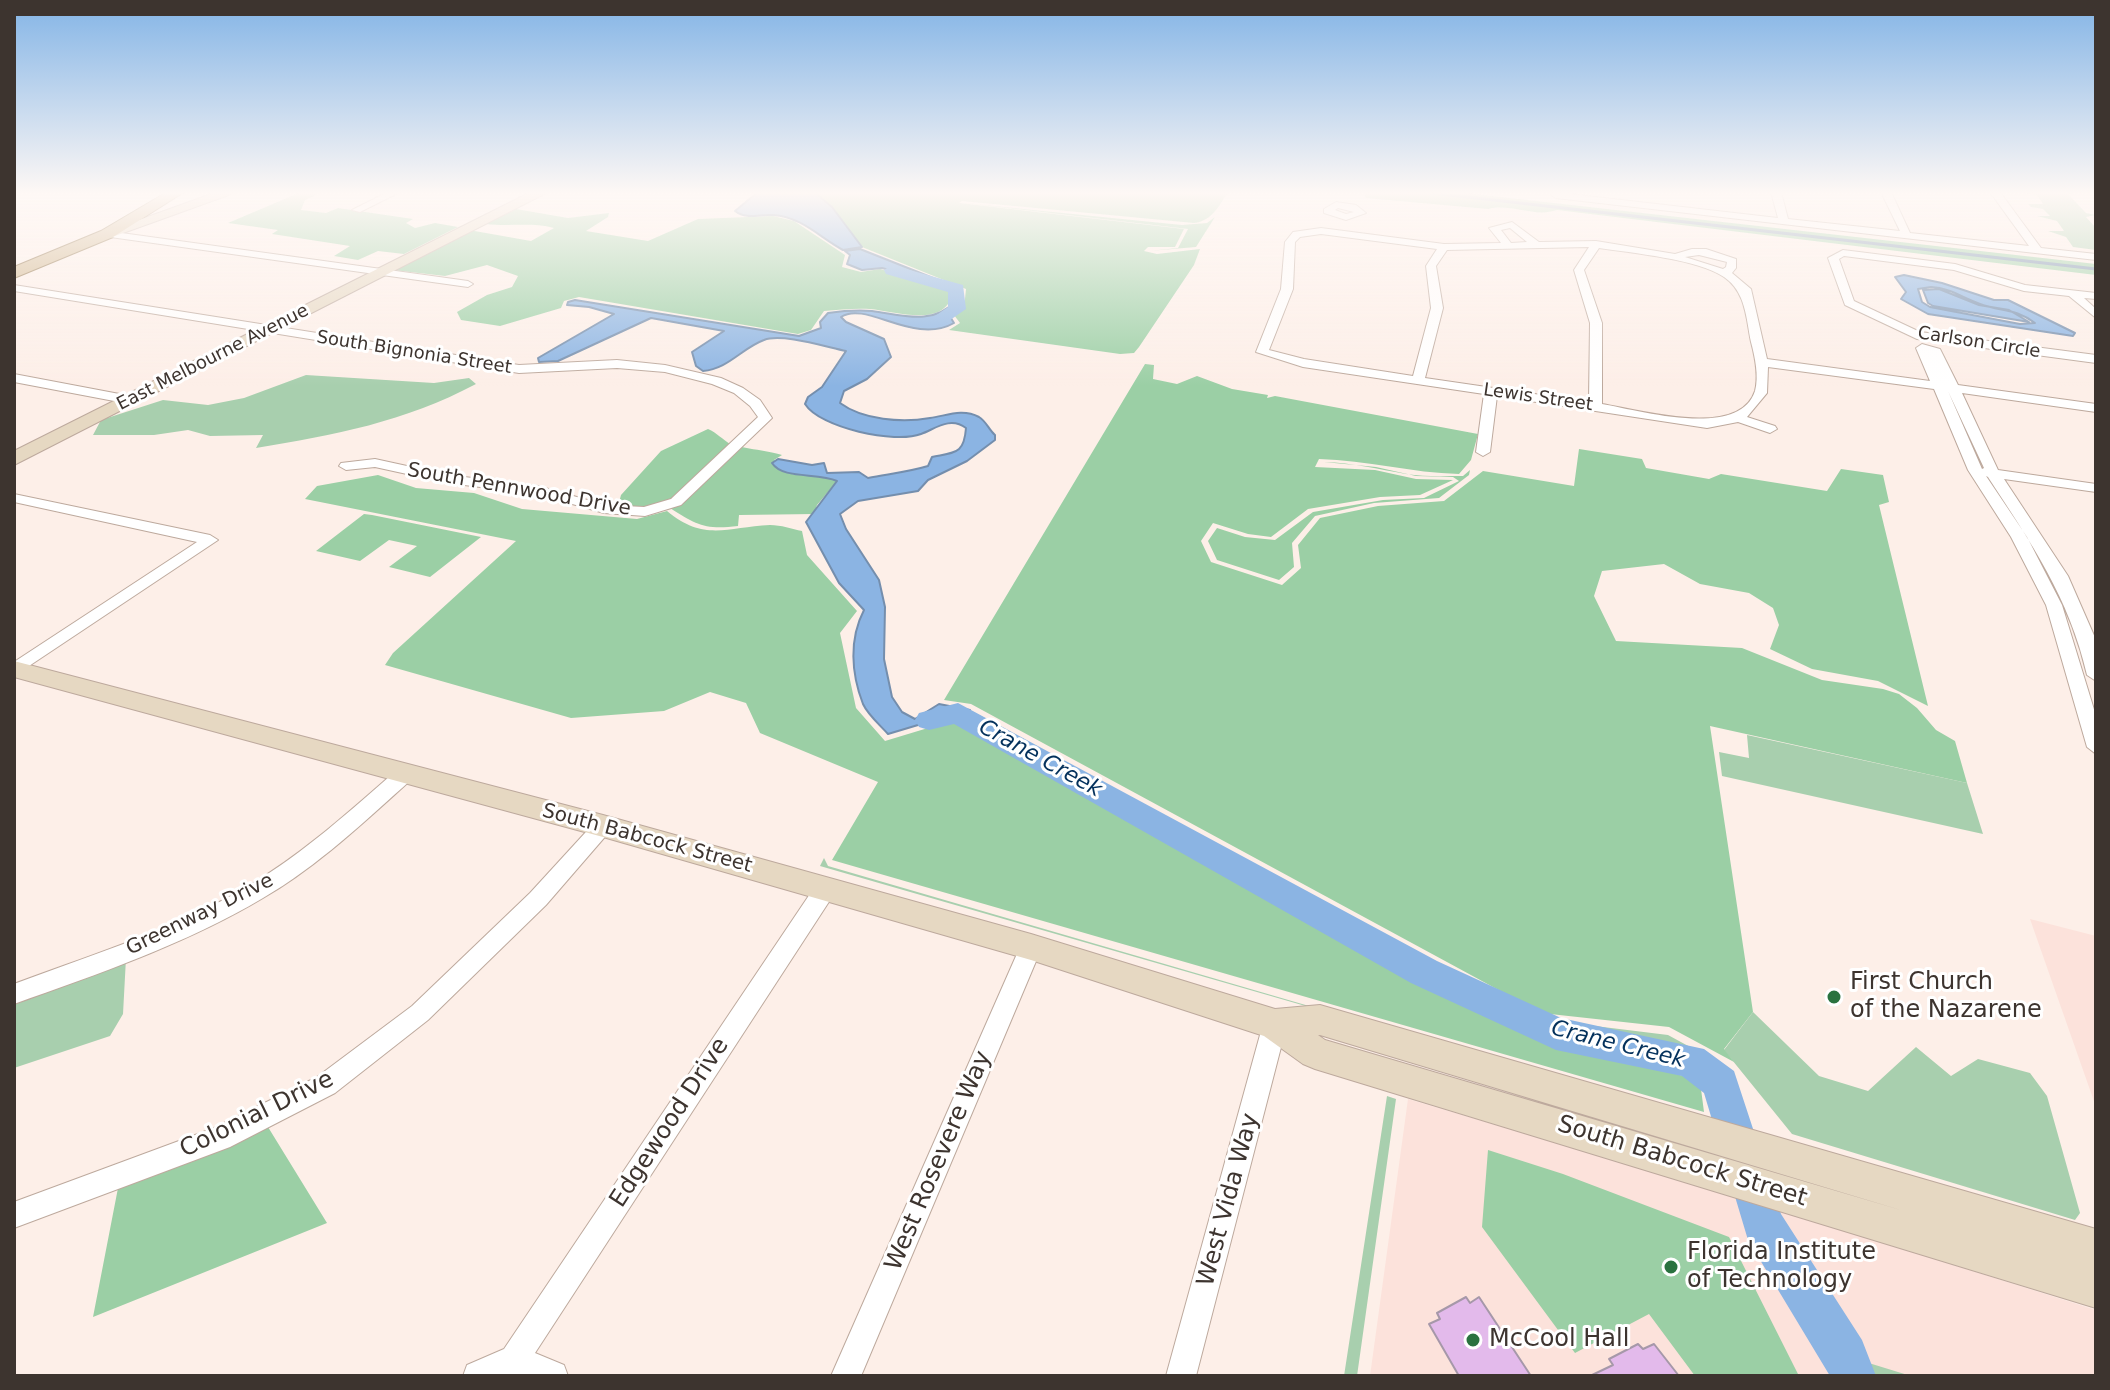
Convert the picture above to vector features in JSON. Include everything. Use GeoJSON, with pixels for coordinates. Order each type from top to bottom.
{"type":"FeatureCollection","features":[{"type":"Feature","properties":{"kind":"main road"},"geometry":{"type":"LineString","coordinates":[[15,276],[57,257]]}},
{"type":"Feature","properties":{"kind":"main road","name":"East Melbourne Avenue"},"geometry":{"type":"LineString","coordinates":[[14,459],[411,257]]}},
{"type":"Feature","properties":{"kind":"main road","name":"South Babcock Street"},"geometry":{"type":"LineString","coordinates":[[14,669],[603,826],[1031,947],[1275,1024],[1315,1053],[1690,1146],[1787,1156],[2096,1249]]}},
{"type":"Feature","properties":{"kind":"main road","name":"South Babcock Street"},"geometry":{"type":"LineString","coordinates":[[1690,1146],[1799,1196],[2096,1288]]}},
{"type":"Feature","properties":{"kind":"street"},"geometry":{"type":"LineString","coordinates":[[272,257],[468,284]]}},
{"type":"Feature","properties":{"kind":"street","name":"Lewis Street"},"geometry":{"type":"LineString","coordinates":[[1289,257],[1287,289],[1258,353],[1303,363],[1707,424],[1739,418]]}},
{"type":"Feature","properties":{"kind":"street"},"geometry":{"type":"LineString","coordinates":[[1418,380],[1437,308],[1431,266],[1437,257]]}},
{"type":"Feature","properties":{"kind":"street"},"geometry":{"type":"LineString","coordinates":[[1588,257],[1579,270],[1596,323],[1595,406]]}},
{"type":"Feature","properties":{"kind":"street"},"geometry":{"type":"LineString","coordinates":[[1670,257],[1725,273],[1745,289],[1761,358],[1761,393],[1739,418],[1770,429]]}},
{"type":"Feature","properties":{"kind":"street"},"geometry":{"type":"LineString","coordinates":[[1723,257],[1732,261],[1731,268],[1725,273]]}},
{"type":"Feature","properties":{"kind":"street","name":"Carlson Circle"},"geometry":{"type":"LineString","coordinates":[[1835,257],[1833,258],[1849,303],[1908,332],[2033,353],[2096,359]]}},
{"type":"Feature","properties":{"kind":"street","name":"Carlson Circle"},"geometry":{"type":"LineString","coordinates":[[1876,257],[1944,265],[2014,286],[2096,296]]}},
{"type":"Feature","properties":{"kind":"street","name":"South Bignonia Street"},"geometry":{"type":"LineString","coordinates":[[15,276],[268,329],[542,372],[599,364],[688,372],[705,376],[761,406],[765,418],[676,502],[645,512]]}},
{"type":"Feature","properties":{"kind":"street"},"geometry":{"type":"LineString","coordinates":[[2074,295],[2096,315]]}},
{"type":"Feature","properties":{"kind":"street"},"geometry":{"type":"LineString","coordinates":[[1761,358],[2096,408]]}},
{"type":"Feature","properties":{"kind":"street"},"geometry":{"type":"LineString","coordinates":[[14,378],[130,400]]}},
{"type":"Feature","properties":{"kind":"street"},"geometry":{"type":"LineString","coordinates":[[1940,385],[1975,470],[2019,537],[2054,605],[2094,739]]}},
{"type":"Feature","properties":{"kind":"street"},"geometry":{"type":"LineString","coordinates":[[1940,385],[2060,576],[2084,630],[2096,675]]}},
{"type":"Feature","properties":{"kind":"street"},"geometry":{"type":"LineString","coordinates":[[1483,452],[1491,391]]}},
{"type":"Feature","properties":{"kind":"street","name":"South Pennwood Drive"},"geometry":{"type":"LineString","coordinates":[[346,466],[375,463],[448,479],[538,490],[604,509],[645,512]]}},
{"type":"Feature","properties":{"kind":"street"},"geometry":{"type":"LineString","coordinates":[[1975,470],[2096,488]]}},
{"type":"Feature","properties":{"kind":"street"},"geometry":{"type":"LineString","coordinates":[[14,498],[210,540],[14,669]]}},
{"type":"Feature","properties":{"kind":"street","name":"Greenway Drive"},"geometry":{"type":"LineString","coordinates":[[14,994],[160,938],[254,893],[324,845],[405,774]]}},
{"type":"Feature","properties":{"kind":"street","name":"Colonial Drive"},"geometry":{"type":"LineString","coordinates":[[14,1215],[221,1138],[326,1085],[420,1013],[538,899],[603,826]]}},
{"type":"Feature","properties":{"kind":"street","name":"Edgewood Drive"},"geometry":{"type":"LineString","coordinates":[[514,1359],[826,888]]}},
{"type":"Feature","properties":{"kind":"street","name":"West Rosevere Way"},"geometry":{"type":"LineString","coordinates":[[846,1376],[1031,947]]}},
{"type":"Feature","properties":{"kind":"street","name":"West Vida Way"},"geometry":{"type":"LineString","coordinates":[[1181,1376],[1275,1024]]}},
{"type":"Feature","properties":{"kind":"street"},"geometry":{"type":"LineString","coordinates":[[478,1376],[514,1359],[553,1376]]}},
{"type":"Feature","properties":{"kind":"shaded area"},"geometry":{"type":"Polygon","coordinates":[[[2030,919],[2096,936],[2096,1107],[2030,919]]]}},
{"type":"Feature","properties":{"kind":"shaded area","name":"Florida Institute of Technology"},"geometry":{"type":"Polygon","coordinates":[[[1408,1099],[1707,1187],[2096,1310],[2096,1376],[1370,1376],[1408,1099]]]}},
{"type":"Feature","properties":{"kind":"green space"},"geometry":{"type":"Polygon","coordinates":[[[339,257],[365,257],[358,260],[339,257]]]}},
{"type":"Feature","properties":{"kind":"green space"},"geometry":{"type":"Polygon","coordinates":[[[418,257],[845,257],[842,267],[861,272],[880,269],[953,290],[949,302],[931,314],[864,309],[824,311],[811,330],[798,334],[579,297],[564,301],[561,308],[500,326],[461,320],[457,312],[487,295],[512,287],[518,276],[487,265],[445,276],[393,270],[418,257]]]}},
{"type":"Feature","properties":{"kind":"green space"},"geometry":{"type":"Polygon","coordinates":[[[886,257],[1197,257],[1134,353],[1120,354],[949,330],[960,323],[954,315],[964,308],[966,289],[886,257]]]}},
{"type":"Feature","properties":{"kind":"green space"},"geometry":{"type":"Polygon","coordinates":[[[1946,257],[2033,257],[2096,264],[2096,275],[1946,257]]]}},
{"type":"Feature","properties":{"kind":"green space"},"geometry":{"type":"Polygon","coordinates":[[[1145,364],[1154,365],[1153,379],[1177,384],[1197,376],[1232,389],[1268,395],[1267,398],[1275,396],[1478,434],[1471,460],[1459,474],[1319,459],[1315,467],[1375,470],[1416,479],[1453,480],[1420,495],[1380,497],[1308,509],[1271,537],[1248,534],[1213,523],[1201,541],[1211,562],[1282,585],[1301,568],[1298,545],[1320,518],[1378,506],[1444,501],[1483,471],[1574,486],[1579,449],[1642,459],[1646,468],[1709,479],[1721,474],[1827,491],[1841,469],[1883,475],[1889,502],[1879,505],[1928,706],[1878,681],[1812,669],[1770,649],[1779,625],[1773,608],[1749,593],[1700,584],[1664,564],[1602,571],[1594,596],[1616,641],[1742,648],[1822,680],[1899,694],[1917,708],[1936,730],[1955,741],[1967,783],[1710,726],[1753,1012],[1724,1049],[1734,1062],[1669,1027],[1541,1013],[971,704],[944,700],[1145,364]]]}},
{"type":"Feature","properties":{"kind":"green space"},"geometry":{"type":"Polygon","coordinates":[[[306,375],[434,383],[469,378],[476,384],[396,418],[256,448],[263,435],[210,436],[188,430],[154,435],[93,435],[101,420],[163,400],[208,405],[244,398],[306,375]]]}},
{"type":"Feature","properties":{"kind":"green space"},"geometry":{"type":"Polygon","coordinates":[[[708,429],[730,444],[782,455],[774,460],[791,474],[825,476],[837,481],[817,505],[814,514],[739,515],[738,526],[702,525],[670,508],[637,516],[616,514],[621,495],[661,451],[708,429]]]}},
{"type":"Feature","properties":{"kind":"green space"},"geometry":{"type":"Polygon","coordinates":[[[1470,470],[1469,475],[1439,498],[1374,503],[1315,516],[1292,543],[1294,567],[1279,580],[1217,560],[1208,541],[1217,528],[1245,537],[1275,540],[1313,512],[1383,500],[1424,498],[1459,481],[1453,477],[1416,476],[1409,474],[1463,476],[1470,470]]]}},
{"type":"Feature","properties":{"kind":"green space"},"geometry":{"type":"Polygon","coordinates":[[[378,475],[416,488],[474,493],[522,509],[637,519],[667,511],[680,521],[705,530],[770,525],[802,531],[807,555],[857,611],[840,633],[856,708],[885,741],[951,721],[962,723],[1403,971],[1534,1030],[1549,1040],[1691,1078],[1701,1089],[1704,1112],[832,860],[878,782],[760,733],[746,703],[710,692],[664,711],[571,718],[385,665],[393,653],[516,541],[305,499],[317,486],[378,475]]]}},
{"type":"Feature","properties":{"kind":"green space"},"geometry":{"type":"Polygon","coordinates":[[[364,514],[481,537],[430,577],[389,567],[417,546],[389,540],[360,561],[316,551],[364,514]]]}},
{"type":"Feature","properties":{"kind":"green space"},"geometry":{"type":"Polygon","coordinates":[[[970,710],[1538,1019],[1668,1035],[1725,1066],[1732,1129],[1704,1121],[1716,1118],[1711,1089],[1693,1071],[1552,1033],[1537,1023],[1407,965],[964,718],[970,710]]]}},
{"type":"Feature","properties":{"kind":"green space"},"geometry":{"type":"Polygon","coordinates":[[[1747,735],[1967,783],[1983,834],[1722,776],[1719,752],[1749,758],[1747,735]]]}},
{"type":"Feature","properties":{"kind":"green space"},"geometry":{"type":"Polygon","coordinates":[[[824,858],[828,866],[1677,1113],[820,866],[824,858]]]}},
{"type":"Feature","properties":{"kind":"green space"},"geometry":{"type":"Polygon","coordinates":[[[126,958],[123,1014],[110,1036],[14,1068],[14,1005],[126,958]]]}},
{"type":"Feature","properties":{"kind":"green space"},"geometry":{"type":"Polygon","coordinates":[[[1753,1012],[1819,1076],[1868,1091],[1916,1047],[1951,1076],[1978,1059],[2030,1073],[2047,1096],[2080,1213],[2075,1220],[1792,1134],[1724,1050],[1753,1012]]]}},
{"type":"Feature","properties":{"kind":"green space"},"geometry":{"type":"Polygon","coordinates":[[[1387,1096],[1396,1099],[1357,1376],[1344,1376],[1387,1096]]]}},
{"type":"Feature","properties":{"kind":"green space"},"geometry":{"type":"Polygon","coordinates":[[[268,1127],[327,1223],[93,1317],[118,1188],[268,1127]]]}},
{"type":"Feature","properties":{"kind":"green space"},"geometry":{"type":"Polygon","coordinates":[[[1488,1150],[1563,1174],[1729,1237],[1799,1376],[1695,1376],[1649,1314],[1575,1353],[1482,1227],[1488,1150]]]}},
{"type":"Feature","properties":{"kind":"green space"},"geometry":{"type":"Polygon","coordinates":[[[1846,1356],[1911,1376],[1853,1376],[1846,1356]]]}},
{"type":"Feature","properties":{"kind":"water"},"geometry":{"type":"Polygon","coordinates":[[[849,257],[880,257],[961,289],[961,297],[958,307],[949,315],[954,323],[939,329],[907,327],[864,314],[851,313],[841,317],[884,339],[891,357],[867,379],[844,391],[840,403],[871,417],[895,420],[954,413],[973,414],[995,435],[995,440],[967,461],[928,480],[918,491],[858,501],[840,514],[846,529],[879,580],[885,607],[884,659],[892,697],[902,712],[915,719],[939,704],[970,710],[964,718],[948,716],[888,734],[865,708],[856,680],[854,644],[864,610],[839,583],[806,522],[837,481],[784,472],[772,463],[778,459],[812,465],[824,463],[827,473],[859,472],[868,478],[898,473],[928,466],[932,457],[957,450],[963,443],[966,428],[948,423],[921,434],[894,437],[859,432],[826,420],[805,404],[808,397],[822,387],[846,351],[793,339],[764,340],[720,366],[703,371],[696,366],[692,352],[724,331],[651,318],[558,361],[539,362],[538,358],[614,314],[567,305],[575,300],[799,336],[821,328],[820,322],[828,313],[866,311],[917,317],[937,314],[956,301],[956,288],[882,268],[862,270],[847,264],[849,257]]]}},
{"type":"Feature","properties":{"kind":"water"},"geometry":{"type":"Polygon","coordinates":[[[1904,275],[1942,283],[1994,300],[2008,300],[2075,333],[2073,336],[1928,314],[1901,299],[1906,292],[1895,277],[1904,275]],[[1938,288],[1918,289],[1922,302],[1930,307],[2020,324],[2035,323],[2021,315],[1938,288]]]}},
{"type":"Feature","properties":{"kind":"water"},"geometry":{"type":"Polygon","coordinates":[[[1939,289],[1979,305],[2009,310],[2029,322],[1933,306],[1928,303],[1923,290],[1939,289]]]}},
{"type":"Feature","properties":{"kind":"building","name":"McCool Hall"},"geometry":{"type":"Polygon","coordinates":[[[1466,1297],[1470,1303],[1479,1297],[1531,1376],[1459,1376],[1429,1324],[1440,1319],[1437,1313],[1466,1297]]]}},
{"type":"Feature","properties":{"kind":"building"},"geometry":{"type":"Polygon","coordinates":[[[1638,1344],[1643,1349],[1654,1344],[1679,1376],[1590,1376],[1613,1365],[1609,1359],[1638,1344]]]}},
{"type":"Feature","properties":{"kind":"waterway"},"geometry":{"type":"LineString","coordinates":[[1990,257],[2096,269]]}},
{"type":"Feature","properties":{"kind":"waterway","name":"Crane Creek"},"geometry":{"type":"LineString","coordinates":[[892,270],[957,289],[957,309],[937,321]]}},
{"type":"Feature","properties":{"kind":"waterway","name":"Crane Creek"},"geometry":{"type":"LineString","coordinates":[[929,720],[958,713],[1424,972],[1556,1034],[1691,1061],[1720,1083],[1763,1225],[1846,1356],[1853,1376]]}},
{"type":"Feature","properties":{"kind":"place","name":"First Church of the Nazarene"},"geometry":{"type":"Point","coordinates":[1834,997]}},
{"type":"Feature","properties":{"kind":"place","name":"Florida Institute of Technology"},"geometry":{"type":"Point","coordinates":[1671,1267]}},
{"type":"Feature","properties":{"kind":"place","name":"McCool Hall"},"geometry":{"type":"Point","coordinates":[1473,1340]}}]}
